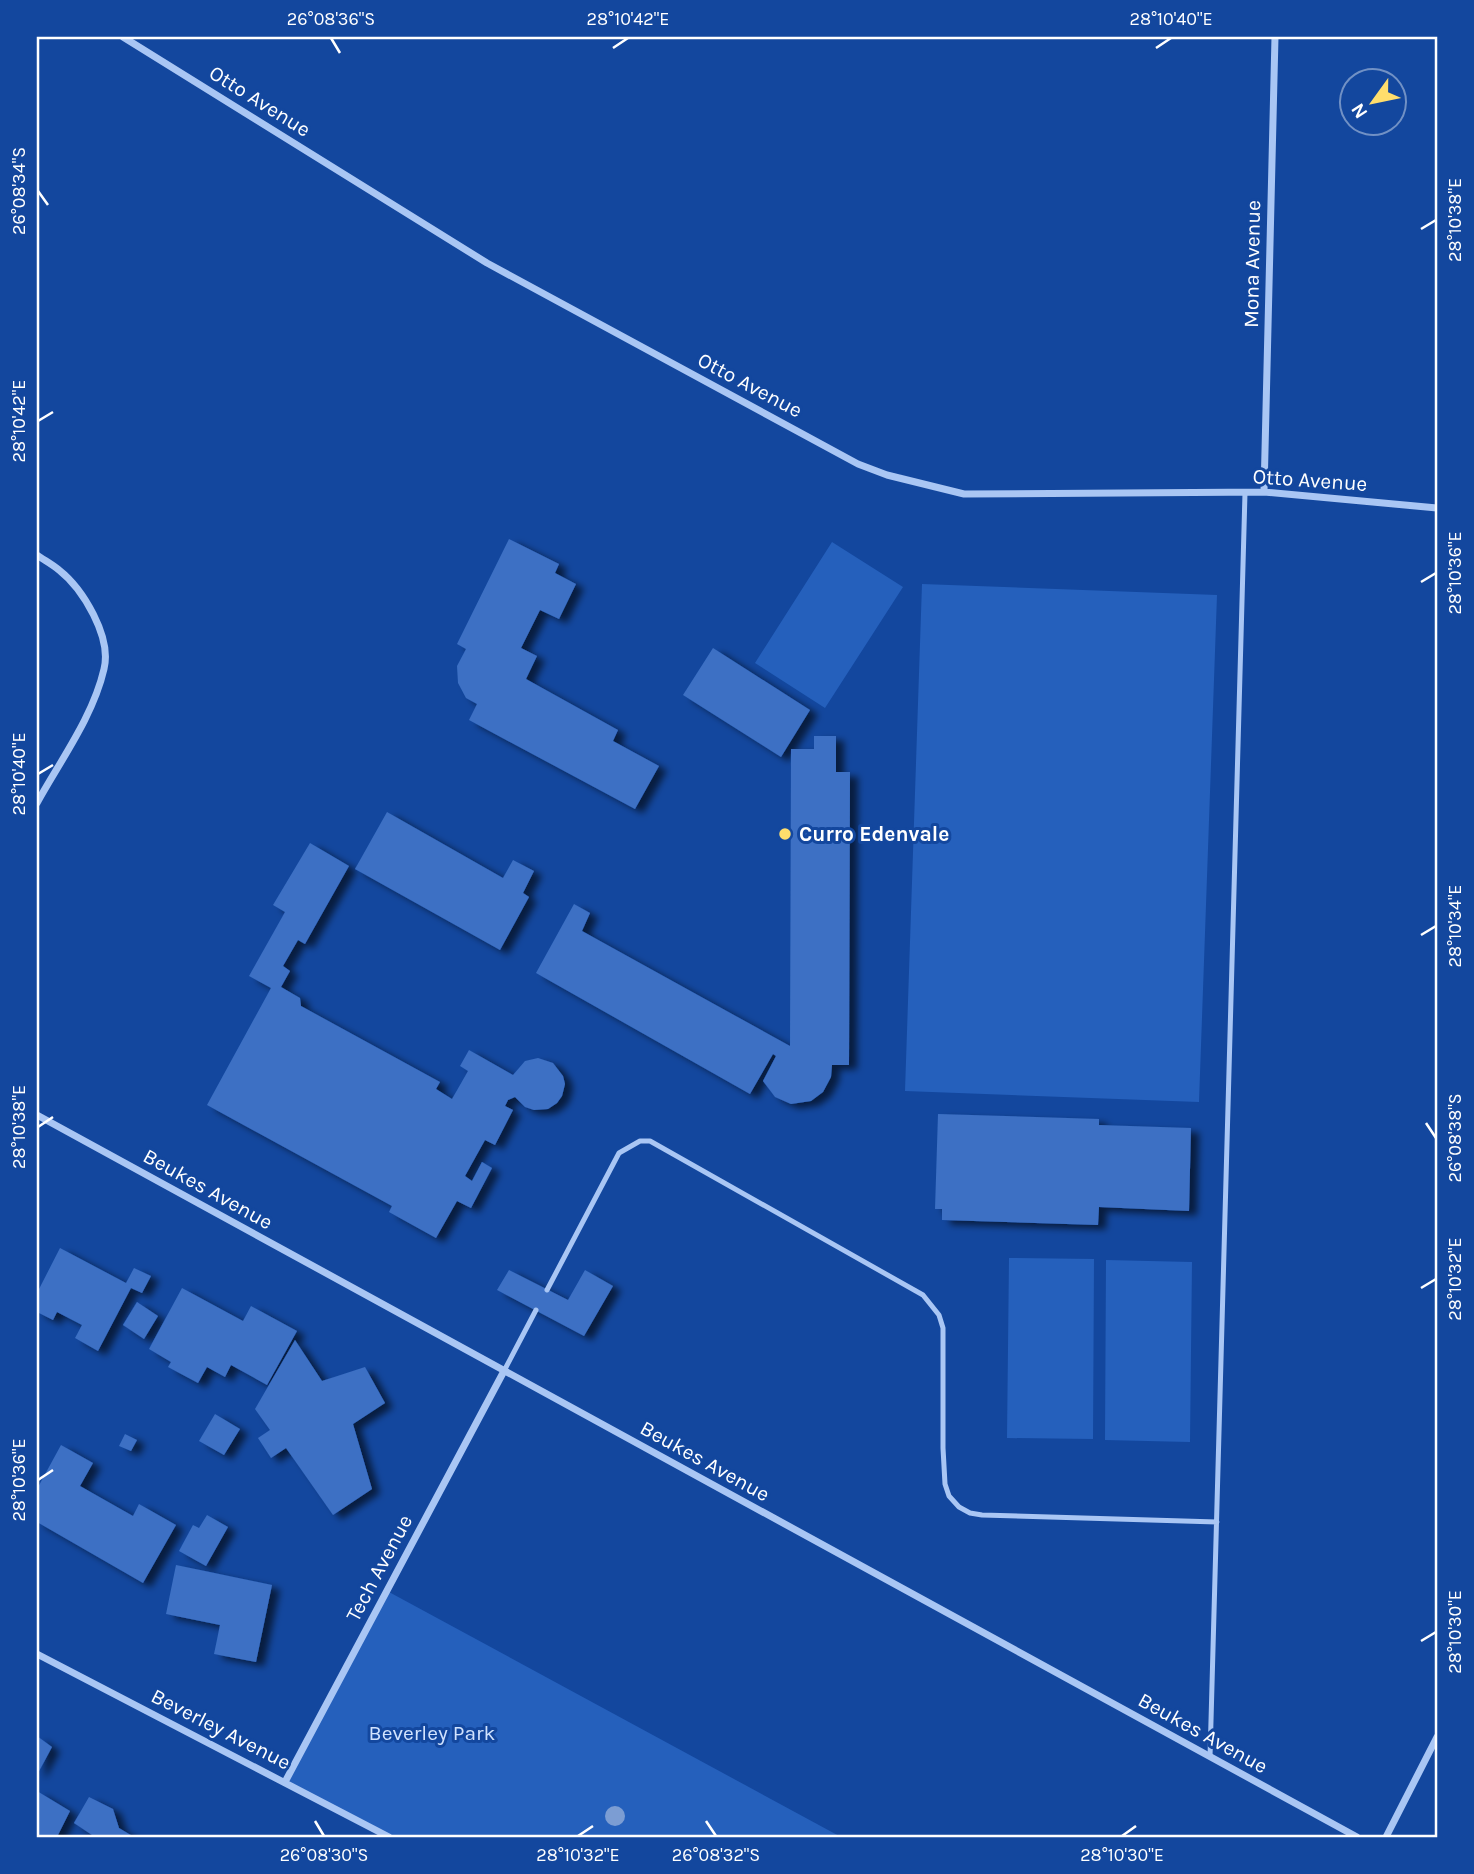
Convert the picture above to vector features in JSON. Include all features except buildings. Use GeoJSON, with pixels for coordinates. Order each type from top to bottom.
{"type":"FeatureCollection","features":[{"type":"Feature","properties":{"kind":"street","name":"Otto Avenue"},"geometry":{"type":"LineString","coordinates":[[123,37],[487,263],[858,464],[887,475],[964,494],[1264,492],[1437,508]]}},
{"type":"Feature","properties":{"kind":"street","name":"Mona Avenue"},"geometry":{"type":"LineString","coordinates":[[1264,492],[1275,37]]}},
{"type":"Feature","properties":{"kind":"street"},"geometry":{"type":"LineString","coordinates":[[37,555],[61,571],[84,598],[103,637],[105,667],[86,717],[37,803]]}},
{"type":"Feature","properties":{"kind":"street","name":"Beukes Avenue"},"geometry":{"type":"LineString","coordinates":[[37,1115],[1357,1837]]}},
{"type":"Feature","properties":{"kind":"street","name":"Tech Avenue"},"geometry":{"type":"LineString","coordinates":[[285,1782],[504,1371]]}},
{"type":"Feature","properties":{"kind":"street","name":"Beverley Avenue"},"geometry":{"type":"LineString","coordinates":[[37,1654],[389,1837]]}},
{"type":"Feature","properties":{"kind":"street"},"geometry":{"type":"LineString","coordinates":[[1387,1837],[1437,1737]]}},
{"type":"Feature","properties":{"kind":"lane"},"geometry":{"type":"LineString","coordinates":[[1210,1757],[1245,493]]}},
{"type":"Feature","properties":{"kind":"lane"},"geometry":{"type":"LineString","coordinates":[[547,1290],[619,1153],[640,1141],[650,1141],[923,1295],[934,1308],[943,1328],[945,1485],[949,1496],[959,1507],[982,1515],[1217,1522]]}},
{"type":"Feature","properties":{"kind":"lane"},"geometry":{"type":"LineString","coordinates":[[504,1371],[536,1310]]}},
{"type":"Feature","properties":{"kind":"green space"},"geometry":{"type":"Polygon","coordinates":[[[832,542],[903,587],[825,708],[755,663],[832,542]]]}},
{"type":"Feature","properties":{"kind":"green space"},"geometry":{"type":"Polygon","coordinates":[[[922,584],[1217,595],[1199,1102],[905,1091],[922,584]]]}},
{"type":"Feature","properties":{"kind":"green space"},"geometry":{"type":"Polygon","coordinates":[[[1009,1258],[1094,1259],[1093,1439],[1007,1438],[1009,1258]]]}},
{"type":"Feature","properties":{"kind":"green space"},"geometry":{"type":"Polygon","coordinates":[[[1106,1260],[1192,1262],[1190,1442],[1105,1440],[1106,1260]]]}},
{"type":"Feature","properties":{"kind":"green space","name":"Beverley Park"},"geometry":{"type":"Polygon","coordinates":[[[389,1592],[841,1837],[389,1837],[285,1782],[389,1592]]]}},
{"type":"Feature","properties":{"kind":"place","name":"Curro Edenvale"},"geometry":{"type":"Point","coordinates":[785,834]}}]}
